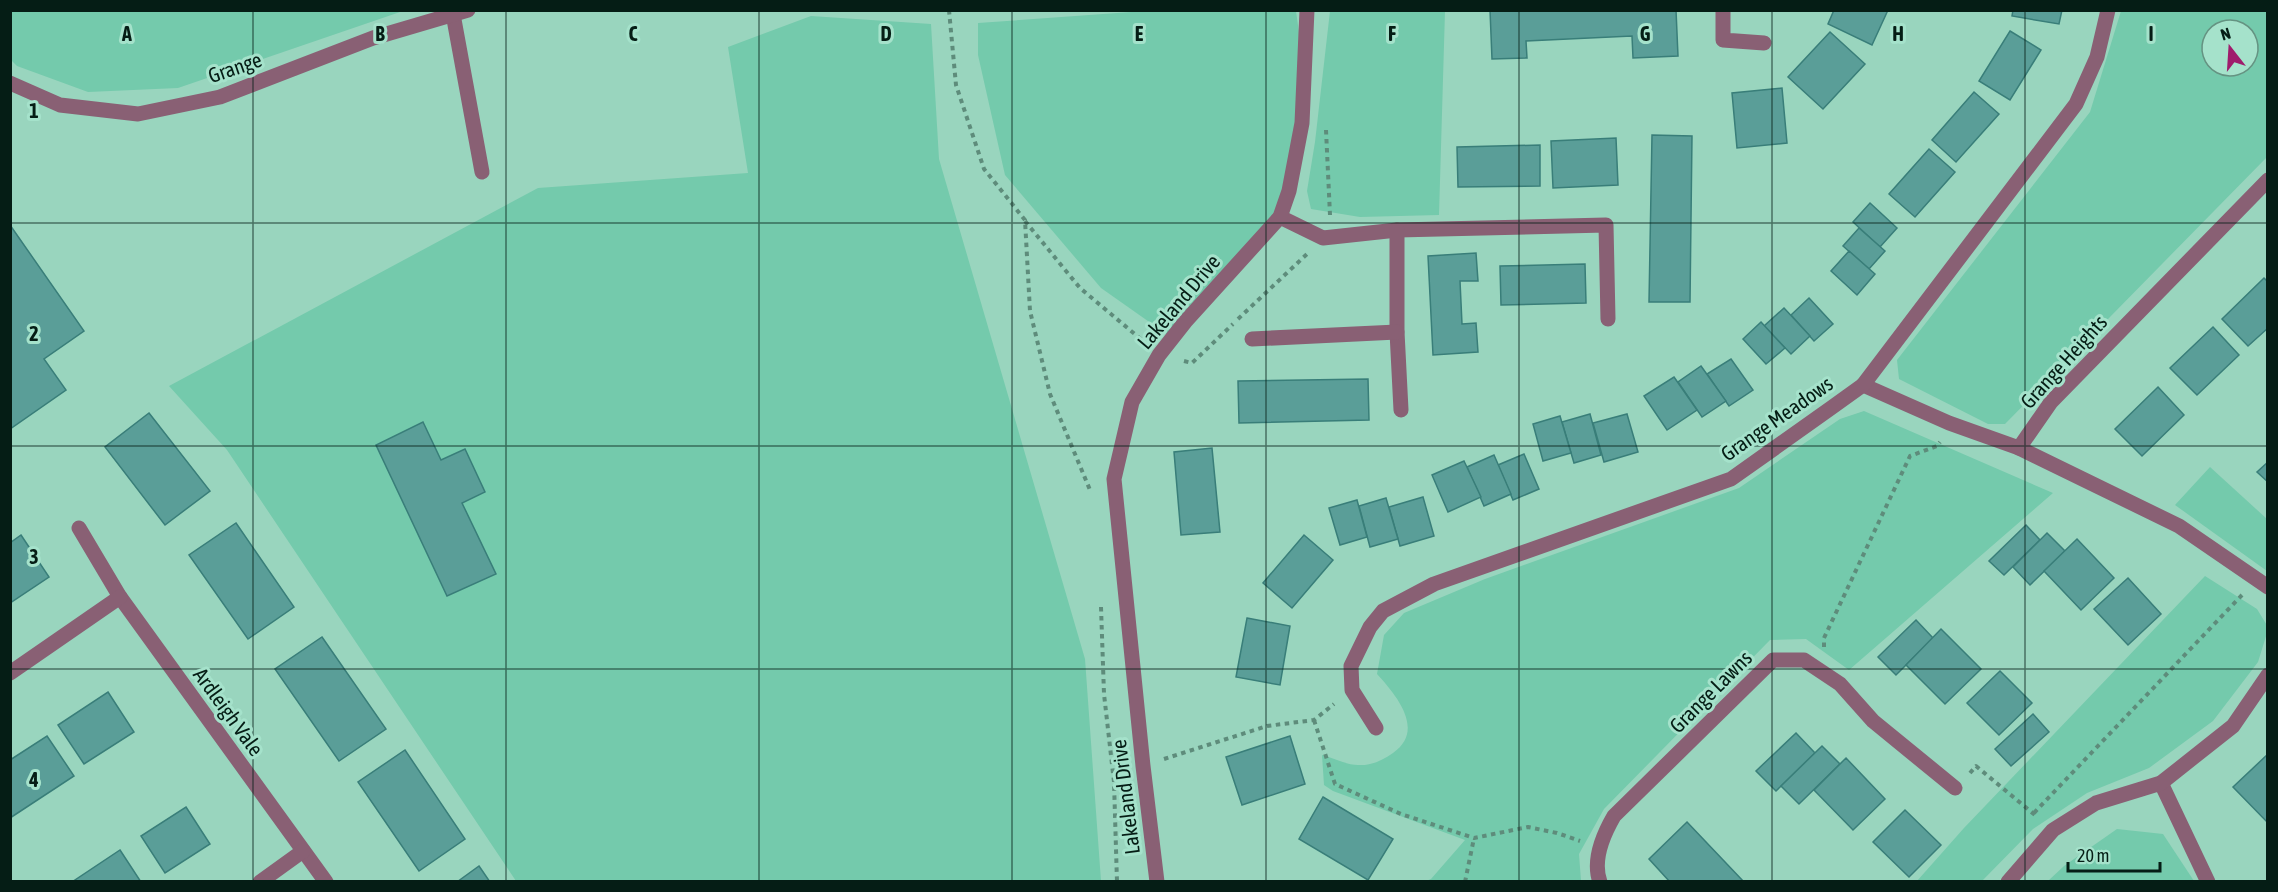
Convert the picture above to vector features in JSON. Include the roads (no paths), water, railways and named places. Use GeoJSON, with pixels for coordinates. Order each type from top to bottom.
{"type":"FeatureCollection","features":[{"type":"Feature","properties":{"kind":"street","name":"Grange"},"geometry":{"type":"LineString","coordinates":[[10,83],[60,105],[138,114],[220,97],[373,38],[468,10]]}},
{"type":"Feature","properties":{"kind":"street","name":"Lakeland Drive"},"geometry":{"type":"LineString","coordinates":[[1157,882],[1114,479],[1132,402],[1160,355],[1185,322],[1280,217],[1289,191],[1302,123],[1307,10]]}},
{"type":"Feature","properties":{"kind":"street"},"geometry":{"type":"LineString","coordinates":[[1723,10],[1723,40],[1764,43]]}},
{"type":"Feature","properties":{"kind":"street","name":"Grange Meadows"},"geometry":{"type":"LineString","coordinates":[[1376,728],[1352,690],[1351,666],[1370,627],[1383,611],[1434,584],[1731,479],[1863,385],[2076,104],[2097,57],[2108,10]]}},
{"type":"Feature","properties":{"kind":"street"},"geometry":{"type":"LineString","coordinates":[[453,14],[482,172]]}},
{"type":"Feature","properties":{"kind":"street","name":"Grange Heights"},"geometry":{"type":"LineString","coordinates":[[2019,448],[2051,402],[2268,180]]}},
{"type":"Feature","properties":{"kind":"street"},"geometry":{"type":"LineString","coordinates":[[1280,217],[1323,238],[1397,230],[1606,225],[1608,319]]}},
{"type":"Feature","properties":{"kind":"street"},"geometry":{"type":"LineString","coordinates":[[1397,230],[1397,332],[1401,410]]}},
{"type":"Feature","properties":{"kind":"street"},"geometry":{"type":"LineString","coordinates":[[1252,339],[1397,332]]}},
{"type":"Feature","properties":{"kind":"street"},"geometry":{"type":"LineString","coordinates":[[1863,385],[1948,423],[2019,448],[2179,526],[2262,583]]}},
{"type":"Feature","properties":{"kind":"street","name":"Ardleigh Vale"},"geometry":{"type":"LineString","coordinates":[[79,528],[120,597],[326,882]]}},
{"type":"Feature","properties":{"kind":"street"},"geometry":{"type":"LineString","coordinates":[[10,673],[120,597]]}},
{"type":"Feature","properties":{"kind":"street","name":"Grange Lawns"},"geometry":{"type":"LineString","coordinates":[[1600,882],[1598,858],[1604,832],[1614,816],[1773,660],[1804,660],[1840,684],[1873,721],[1955,789]]}},
{"type":"Feature","properties":{"kind":"street"},"geometry":{"type":"LineString","coordinates":[[2008,882],[2052,830],[2096,802],[2160,783],[2233,726],[2268,675]]}},
{"type":"Feature","properties":{"kind":"street"},"geometry":{"type":"LineString","coordinates":[[2160,783],[2208,882]]}},
{"type":"Feature","properties":{"kind":"street"},"geometry":{"type":"LineString","coordinates":[[260,882],[303,851]]}}]}
